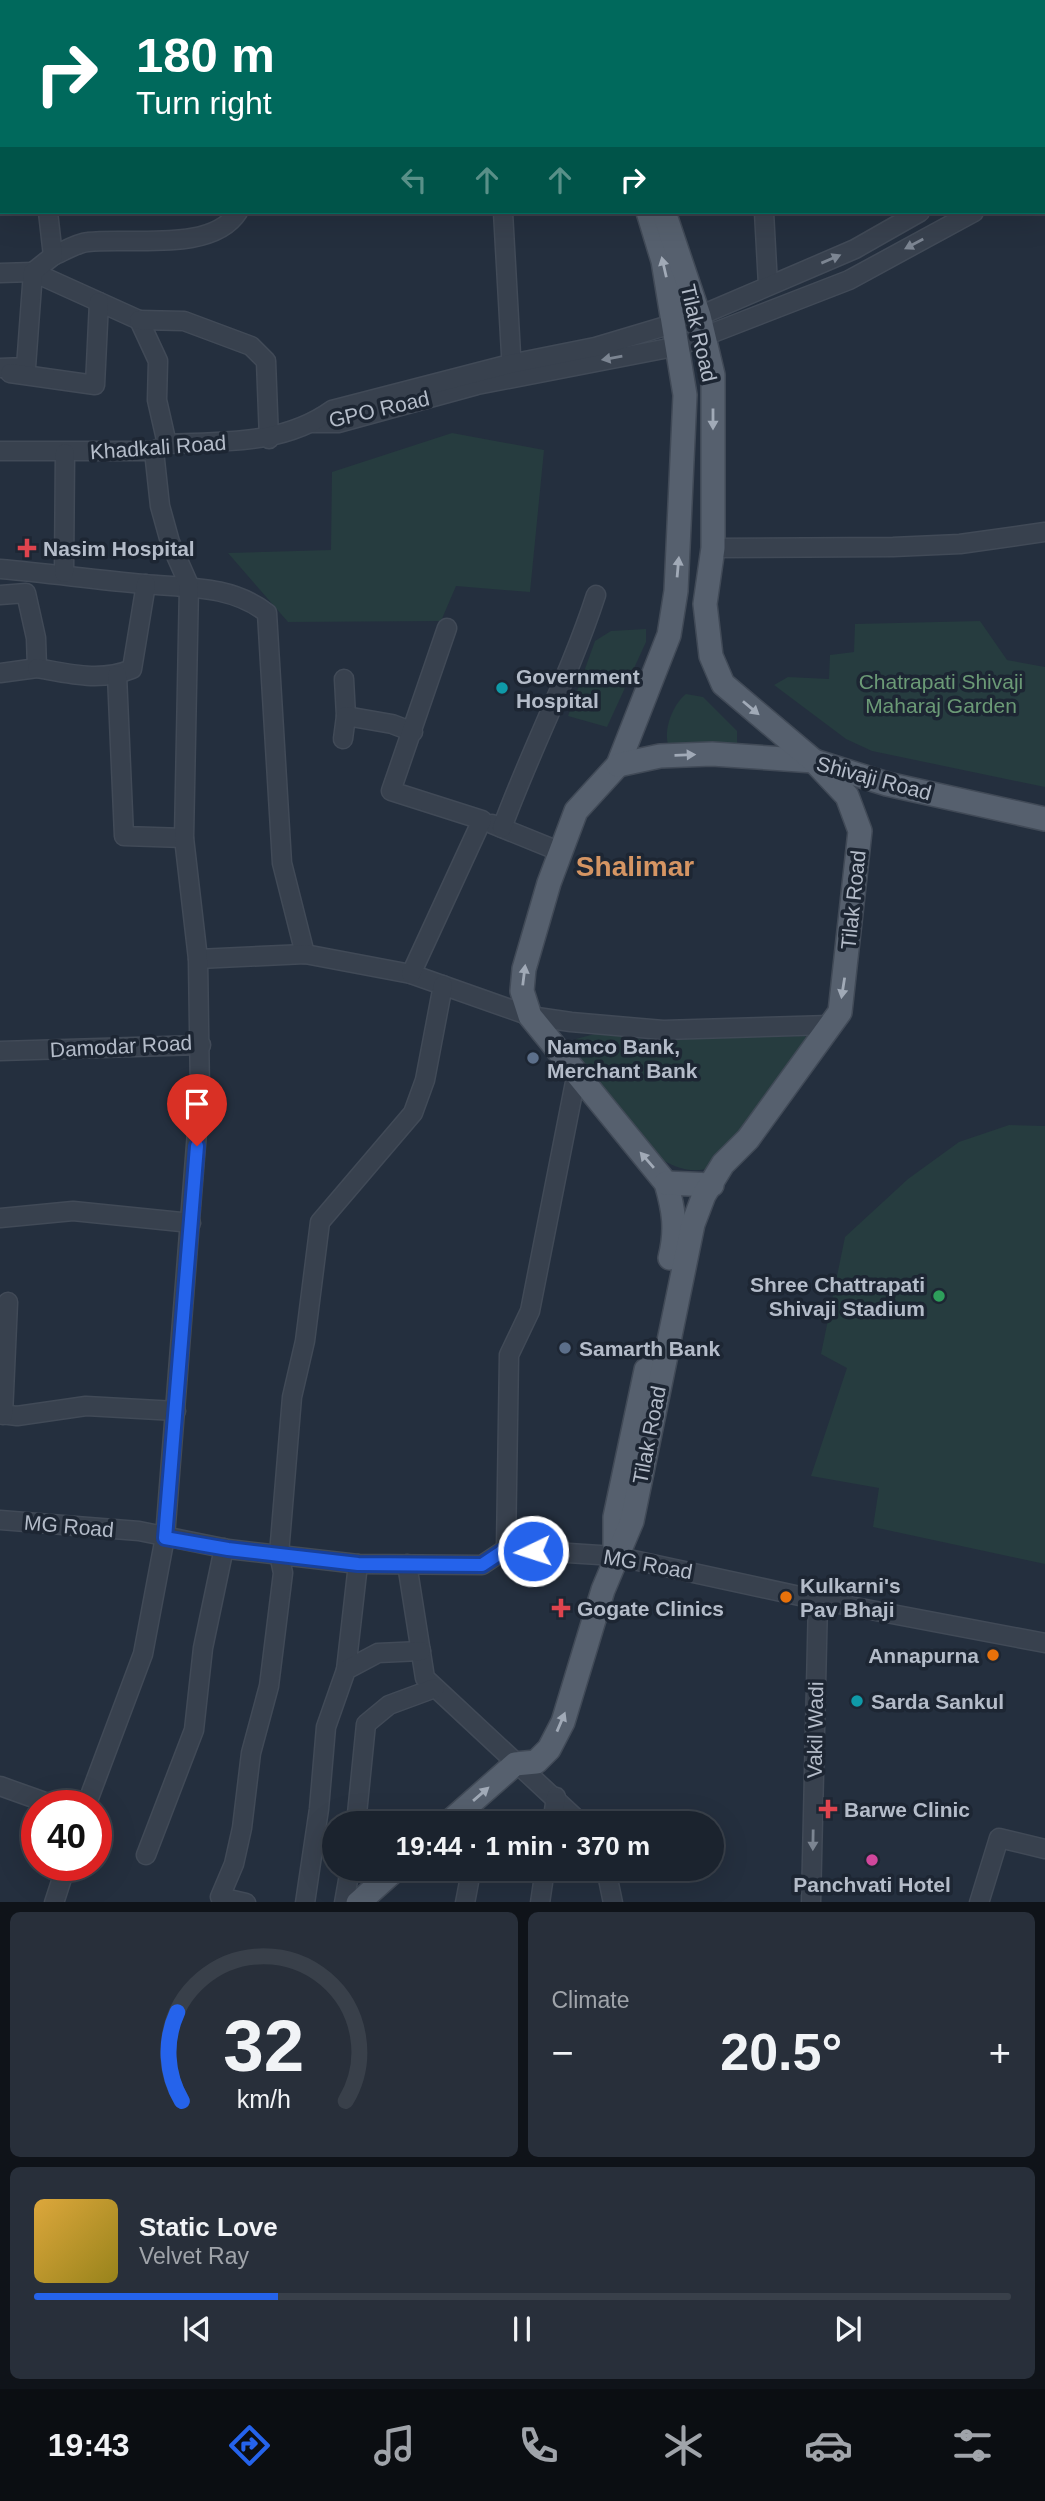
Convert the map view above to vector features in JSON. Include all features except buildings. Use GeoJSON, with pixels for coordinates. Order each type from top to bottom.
{"type":"FeatureCollection","features":[{"type":"Feature","properties":{"kind":"main road","name":"Tilak Road"},"geometry":{"type":"LineString","coordinates":[[615,1556],[615,1517],[676,1238],[676,1216],[666,1183],[576,1077],[530,1016],[522,991],[524,969],[576,811],[618,765],[669,635],[676,591],[685,395],[663,261],[649,214]]}},
{"type":"Feature","properties":{"kind":"main road","name":"Tilak Road"},"geometry":{"type":"LineString","coordinates":[[462,1811],[515,1764],[536,1762],[549,1749],[563,1722],[615,1556],[632,1521],[693,1224],[723,1164],[748,1139],[839,1012],[845,975],[860,831],[847,796],[814,761],[723,684],[711,656],[705,604],[713,548],[713,375],[702,327],[665,214]]}},
{"type":"Feature","properties":{"kind":"main road","name":"Shivaji Road"},"geometry":{"type":"LineString","coordinates":[[618,765],[660,755],[712,754],[814,761],[887,784],[1045,819]]}},
{"type":"Feature","properties":{"kind":"main road","name":"Shivaji Road"},"geometry":{"type":"LineString","coordinates":[[847,796],[875,793],[1045,831]]}},
{"type":"Feature","properties":{"kind":"main road"},"geometry":{"type":"LineString","coordinates":[[666,1183],[712,1185]]}},
{"type":"Feature","properties":{"kind":"main road"},"geometry":{"type":"LineString","coordinates":[[366,1900],[384,1881]]}},
{"type":"Feature","properties":{"kind":"street"},"geometry":{"type":"LineString","coordinates":[[48,214],[53,256]]}},
{"type":"Feature","properties":{"kind":"street"},"geometry":{"type":"LineString","coordinates":[[0,369],[26,367],[33,272],[53,256],[86,242],[204,237],[232,220],[236,214]]}},
{"type":"Feature","properties":{"kind":"street"},"geometry":{"type":"LineString","coordinates":[[503,214],[512,371]]}},
{"type":"Feature","properties":{"kind":"street"},"geometry":{"type":"LineString","coordinates":[[764,214],[768,285]]}},
{"type":"Feature","properties":{"kind":"street","name":"GPO Road"},"geometry":{"type":"LineString","coordinates":[[313,423],[338,423],[468,381],[512,371],[567,360],[679,346],[702,327],[768,285],[855,248],[916,214]]}},
{"type":"Feature","properties":{"kind":"street","name":"GPO Road"},"geometry":{"type":"LineString","coordinates":[[567,360],[675,323],[702,327],[756,314],[849,280],[969,214]]}},
{"type":"Feature","properties":{"kind":"street"},"geometry":{"type":"LineString","coordinates":[[0,272],[33,272],[139,320],[184,321],[251,346],[266,360],[269,439]]}},
{"type":"Feature","properties":{"kind":"street"},"geometry":{"type":"LineString","coordinates":[[0,369],[41,379],[95,385],[99,302]]}},
{"type":"Feature","properties":{"kind":"street"},"geometry":{"type":"LineString","coordinates":[[139,320],[158,361],[160,506],[170,542],[189,585]]}},
{"type":"Feature","properties":{"kind":"street","name":"Khadkali Road"},"geometry":{"type":"LineString","coordinates":[[0,451],[65,453],[269,439],[313,423]]}},
{"type":"Feature","properties":{"kind":"street"},"geometry":{"type":"LineString","coordinates":[[64,573],[65,453]]}},
{"type":"Feature","properties":{"kind":"street"},"geometry":{"type":"LineString","coordinates":[[713,548],[960,544],[1045,532]]}},
{"type":"Feature","properties":{"kind":"street"},"geometry":{"type":"LineString","coordinates":[[0,569],[64,573],[146,584],[189,585],[249,599],[267,613],[282,863],[305,954]]}},
{"type":"Feature","properties":{"kind":"street"},"geometry":{"type":"LineString","coordinates":[[30,572],[26,593],[36,638],[37,668]]}},
{"type":"Feature","properties":{"kind":"street"},"geometry":{"type":"LineString","coordinates":[[0,673],[37,668],[93,678],[117,675],[132,669],[146,584]]}},
{"type":"Feature","properties":{"kind":"street","name":"Damodar Road"},"geometry":{"type":"LineString","coordinates":[[0,1051],[201,1045],[198,959],[184,838],[189,585]]}},
{"type":"Feature","properties":{"kind":"street"},"geometry":{"type":"LineString","coordinates":[[0,595],[26,593]]}},
{"type":"Feature","properties":{"kind":"street"},"geometry":{"type":"LineString","coordinates":[[502,828],[528,757],[543,732],[561,682],[580,645],[596,595]]}},
{"type":"Feature","properties":{"kind":"street"},"geometry":{"type":"LineString","coordinates":[[447,628],[391,791],[482,820],[561,852]]}},
{"type":"Feature","properties":{"kind":"street"},"geometry":{"type":"LineString","coordinates":[[117,675],[124,836],[184,838]]}},
{"type":"Feature","properties":{"kind":"street"},"geometry":{"type":"LineString","coordinates":[[343,739],[346,716],[344,679]]}},
{"type":"Feature","properties":{"kind":"street"},"geometry":{"type":"LineString","coordinates":[[346,716],[392,724],[413,732]]}},
{"type":"Feature","properties":{"kind":"street"},"geometry":{"type":"LineString","coordinates":[[411,974],[482,820]]}},
{"type":"Feature","properties":{"kind":"street"},"geometry":{"type":"LineString","coordinates":[[198,959],[305,954],[411,974],[530,1016],[663,1030],[830,1024]]}},
{"type":"Feature","properties":{"kind":"street"},"geometry":{"type":"LineString","coordinates":[[246,1902],[220,1897],[237,1852],[251,1772],[251,1754],[269,1686],[282,1580],[279,1555],[292,1397],[305,1341],[320,1222],[413,1114],[425,1080],[443,985]]}},
{"type":"Feature","properties":{"kind":"street"},"geometry":{"type":"LineString","coordinates":[[92,1790],[143,1654],[165,1538],[191,1223],[201,1045]]}},
{"type":"Feature","properties":{"kind":"street"},"geometry":{"type":"LineString","coordinates":[[506,1549],[509,1355],[530,1311],[576,1077]]}},
{"type":"Feature","properties":{"kind":"street"},"geometry":{"type":"LineString","coordinates":[[0,1218],[73,1211],[191,1223]]}},
{"type":"Feature","properties":{"kind":"street"},"geometry":{"type":"LineString","coordinates":[[8,1302],[2,1414],[17,1416],[86,1406],[176,1411]]}},
{"type":"Feature","properties":{"kind":"street","name":"MG Road"},"geometry":{"type":"LineString","coordinates":[[0,1520],[139,1531],[224,1548],[358,1564],[482,1565],[506,1549],[615,1556],[818,1600],[1045,1643]]}},
{"type":"Feature","properties":{"kind":"street"},"geometry":{"type":"LineString","coordinates":[[146,1855],[194,1730],[203,1647],[224,1548]]}},
{"type":"Feature","properties":{"kind":"street"},"geometry":{"type":"LineString","coordinates":[[305,1902],[326,1727],[346,1670],[358,1564]]}},
{"type":"Feature","properties":{"kind":"street"},"geometry":{"type":"LineString","coordinates":[[407,1564],[425,1678],[515,1764],[569,1811]]}},
{"type":"Feature","properties":{"kind":"street","name":"Vakil Wadi"},"geometry":{"type":"LineString","coordinates":[[811,1902],[818,1600]]}},
{"type":"Feature","properties":{"kind":"street"},"geometry":{"type":"LineString","coordinates":[[346,1670],[378,1653],[421,1651]]}},
{"type":"Feature","properties":{"kind":"street"},"geometry":{"type":"LineString","coordinates":[[357,1811],[366,1724],[388,1705],[435,1688]]}},
{"type":"Feature","properties":{"kind":"street"},"geometry":{"type":"LineString","coordinates":[[0,1786],[21,1794]]}},
{"type":"Feature","properties":{"kind":"street"},"geometry":{"type":"LineString","coordinates":[[554,1811],[556,1797]]}},
{"type":"Feature","properties":{"kind":"street"},"geometry":{"type":"LineString","coordinates":[[979,1902],[999,1838],[1045,1849]]}},
{"type":"Feature","properties":{"kind":"street"},"geometry":{"type":"LineString","coordinates":[[54,1902],[61,1881]]}},
{"type":"Feature","properties":{"kind":"street"},"geometry":{"type":"LineString","coordinates":[[344,1902],[348,1881]]}},
{"type":"Feature","properties":{"kind":"street"},"geometry":{"type":"LineString","coordinates":[[465,1902],[469,1881]]}},
{"type":"Feature","properties":{"kind":"street"},"geometry":{"type":"LineString","coordinates":[[540,1902],[543,1881]]}},
{"type":"Feature","properties":{"kind":"street"},"geometry":{"type":"LineString","coordinates":[[609,1881],[613,1902]]}},
{"type":"Feature","properties":{"kind":"green space"},"geometry":{"type":"Polygon","coordinates":[[[452,433],[544,450],[530,592],[456,586],[441,621],[288,622],[228,553],[331,550],[332,472],[452,433]]]}},
{"type":"Feature","properties":{"kind":"green space","name":"Chatrapati Shivaji Maharaj Garden"},"geometry":{"type":"Polygon","coordinates":[[[980,621],[1007,660],[1045,667],[1045,787],[872,751],[846,739],[774,685],[788,677],[829,679],[830,655],[854,652],[855,624],[980,621]]]}},
{"type":"Feature","properties":{"kind":"green space"},"geometry":{"type":"Polygon","coordinates":[[[646,629],[646,642],[607,727],[568,716],[595,641],[611,631],[646,629]]]}},
{"type":"Feature","properties":{"kind":"green space"},"geometry":{"type":"Polygon","coordinates":[[[686,694],[703,697],[737,731],[737,743],[732,749],[669,747],[667,733],[670,718],[686,694]]]}},
{"type":"Feature","properties":{"kind":"green space"},"geometry":{"type":"Polygon","coordinates":[[[602,1032],[645,1040],[805,1036],[813,1044],[713,1167],[691,1170],[670,1164],[631,1132],[570,1050],[576,1039],[602,1032]]]}},
{"type":"Feature","properties":{"kind":"green space","name":"Shree Chattrapati Shivaji Stadium"},"geometry":{"type":"Polygon","coordinates":[[[1009,1125],[1045,1126],[1045,1564],[873,1527],[879,1488],[811,1476],[847,1368],[821,1354],[845,1237],[908,1179],[959,1142],[1009,1125]]]}},
{"type":"Feature","properties":{"kind":"place","name":"Nasim Hospital"},"geometry":{"type":"Point","coordinates":[27,548]}},
{"type":"Feature","properties":{"kind":"place","name":"Government Hospital"},"geometry":{"type":"Point","coordinates":[502,688]}},
{"type":"Feature","properties":{"kind":"place","name":"Namco Bank, Merchant Bank"},"geometry":{"type":"Point","coordinates":[533,1058]}},
{"type":"Feature","properties":{"kind":"place","name":"Shree Chattrapati Shivaji Stadium"},"geometry":{"type":"Point","coordinates":[939,1296]}},
{"type":"Feature","properties":{"kind":"place","name":"Samarth Bank"},"geometry":{"type":"Point","coordinates":[565,1348]}},
{"type":"Feature","properties":{"kind":"place","name":"Kulkarni's Pav Bhaji"},"geometry":{"type":"Point","coordinates":[786,1597]}},
{"type":"Feature","properties":{"kind":"place","name":"Gogate Clinics"},"geometry":{"type":"Point","coordinates":[561,1608]}},
{"type":"Feature","properties":{"kind":"place","name":"Annapurna"},"geometry":{"type":"Point","coordinates":[993,1655]}},
{"type":"Feature","properties":{"kind":"place","name":"Sarda Sankul"},"geometry":{"type":"Point","coordinates":[857,1701]}},
{"type":"Feature","properties":{"kind":"place","name":"Barwe Clinic"},"geometry":{"type":"Point","coordinates":[828,1809]}},
{"type":"Feature","properties":{"kind":"place","name":"Panchvati Hotel"},"geometry":{"type":"Point","coordinates":[872,1860]}},
{"type":"Feature","properties":{"kind":"district","name":"Shalimar"},"geometry":{"type":"Point","coordinates":[635,866]}},
{"type":"Feature","properties":{"kind":"route"},"geometry":{"type":"LineString","coordinates":[[197,1146],[165,1538],[228,1549],[358,1564],[482,1565],[506,1549],[533,1551]]}}]}
